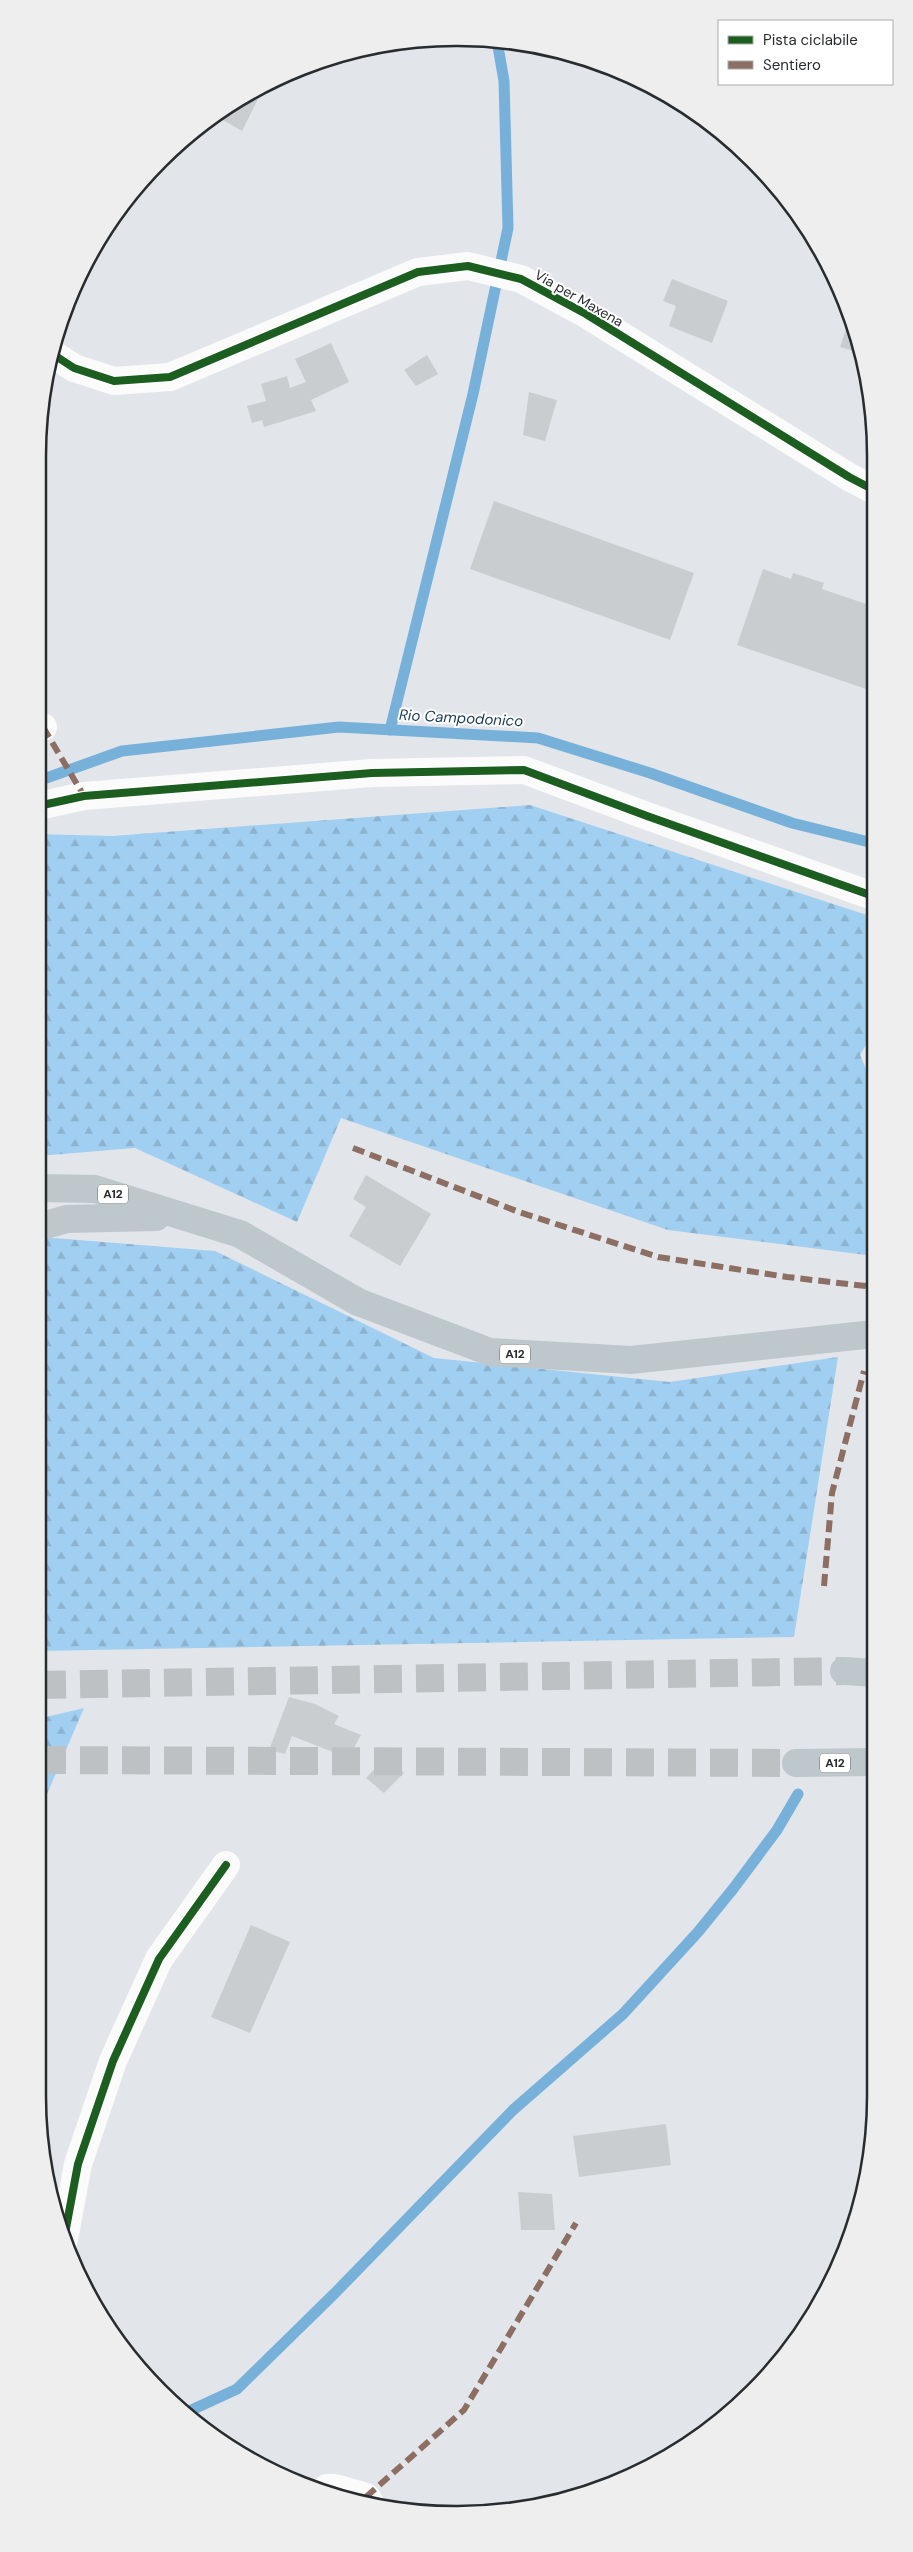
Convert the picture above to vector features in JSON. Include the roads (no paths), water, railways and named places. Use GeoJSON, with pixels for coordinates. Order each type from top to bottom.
{"type":"FeatureCollection","features":[{"type":"Feature","properties":{"kind":"highway","name":"A12"},"geometry":{"type":"LineString","coordinates":[[46,1188],[95,1189],[240,1234],[358,1302],[490,1352],[631,1360],[867,1335]]}},
{"type":"Feature","properties":{"kind":"highway","name":"A12"},"geometry":{"type":"LineString","coordinates":[[46,1225],[67,1219],[128,1216],[185,1218]]}},
{"type":"Feature","properties":{"kind":"highway"},"geometry":{"type":"LineString","coordinates":[[844,1671],[867,1672]]}},
{"type":"Feature","properties":{"kind":"highway","name":"A12"},"geometry":{"type":"LineString","coordinates":[[796,1763],[867,1762]]}},
{"type":"Feature","properties":{"kind":"street","name":"Via per Maxena"},"geometry":{"type":"LineString","coordinates":[[58,358],[74,368],[114,380],[170,377],[418,272],[468,266],[521,279],[586,314],[849,478],[867,487]]}},
{"type":"Feature","properties":{"kind":"street"},"geometry":{"type":"LineString","coordinates":[[46,804],[84,796],[372,773],[524,770],[867,894]]}},
{"type":"Feature","properties":{"kind":"street"},"geometry":{"type":"LineString","coordinates":[[67,2224],[78,2164],[113,2061],[159,1960],[226,1865]]}},
{"type":"Feature","properties":{"kind":"waterway"},"geometry":{"type":"LineString","coordinates":[[390,730],[473,394],[508,228],[504,81],[498,49]]}},
{"type":"Feature","properties":{"kind":"waterway","name":"Rio Campodonico"},"geometry":{"type":"LineString","coordinates":[[46,778],[122,751],[339,727],[538,738],[650,773],[792,823],[867,842]]}},
{"type":"Feature","properties":{"kind":"waterway"},"geometry":{"type":"LineString","coordinates":[[193,2409],[237,2389],[335,2293],[513,2110],[623,2014],[698,1932],[733,1889],[777,1830],[798,1794]]}},
{"type":"Feature","properties":{"kind":"tunnel"},"geometry":{"type":"LineString","coordinates":[[46,1685],[844,1671]]}},
{"type":"Feature","properties":{"kind":"tunnel"},"geometry":{"type":"LineString","coordinates":[[46,1760],[796,1763]]}}]}
